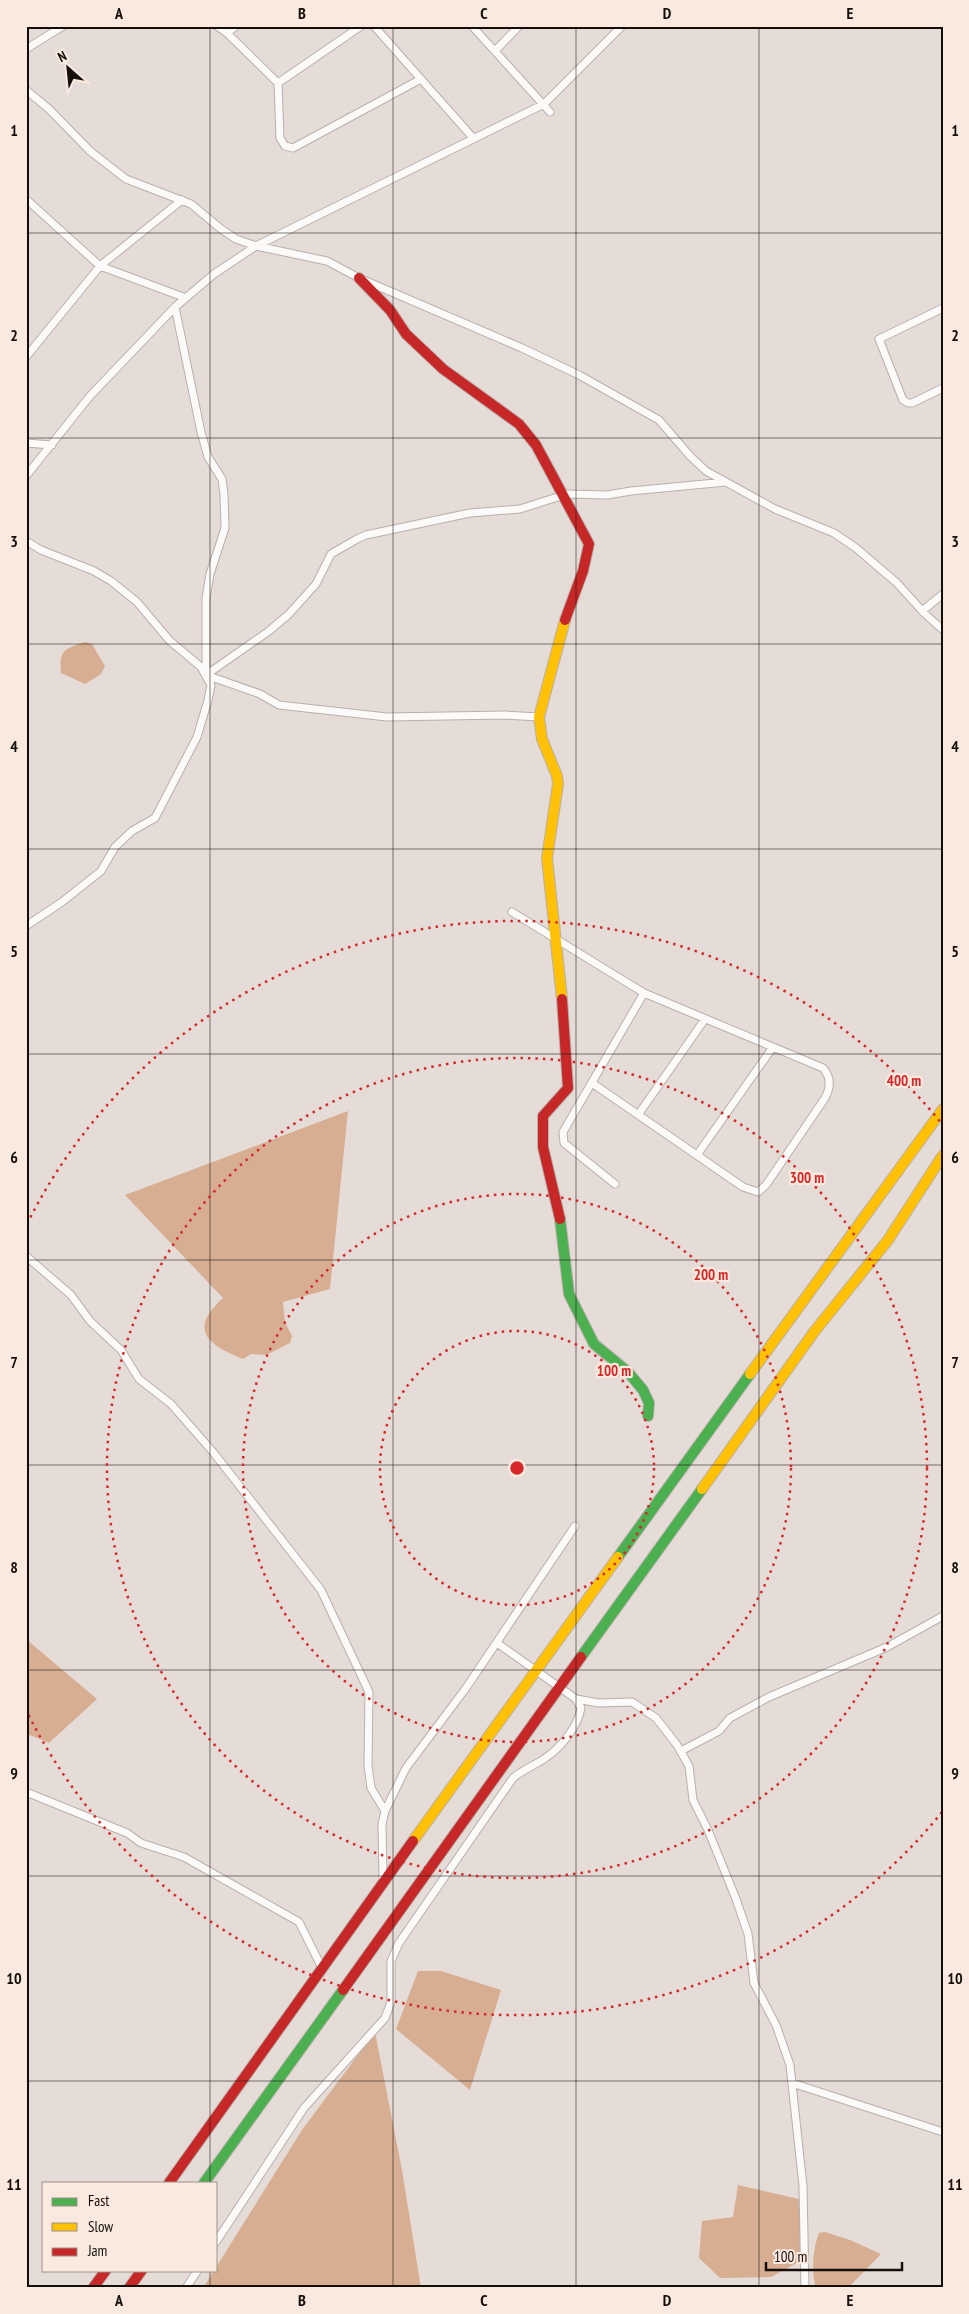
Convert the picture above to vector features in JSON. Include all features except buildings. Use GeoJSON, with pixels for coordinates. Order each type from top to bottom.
{"type":"FeatureCollection","features":[{"type":"Feature","properties":{"kind":"main road"},"geometry":{"type":"LineString","coordinates":[[359,278],[390,310],[406,334],[443,369],[519,424],[536,445],[561,495],[589,544],[588,555],[561,631],[539,717],[542,739],[557,776],[558,784],[547,858],[549,889],[558,940],[568,1079],[568,1088],[543,1116],[543,1147],[558,1205],[569,1294],[594,1344],[605,1356],[628,1372],[643,1390],[649,1403],[648,1416]]}},
{"type":"Feature","properties":{"kind":"main road"},"geometry":{"type":"LineString","coordinates":[[170,2182],[535,1670],[943,1109]]}},
{"type":"Feature","properties":{"kind":"main road"},"geometry":{"type":"LineString","coordinates":[[205,2182],[374,1943],[560,1688],[814,1332],[888,1240],[943,1155]]}},
{"type":"Feature","properties":{"kind":"main road"},"geometry":{"type":"LineString","coordinates":[[93,2288],[105,2272]]}},
{"type":"Feature","properties":{"kind":"main road"},"geometry":{"type":"LineString","coordinates":[[129,2288],[141,2272]]}},
{"type":"Feature","properties":{"kind":"street"},"geometry":{"type":"LineString","coordinates":[[26,49],[63,26]]}},
{"type":"Feature","properties":{"kind":"street"},"geometry":{"type":"LineString","coordinates":[[218,26],[278,83],[280,138],[285,146],[293,148],[421,80]]}},
{"type":"Feature","properties":{"kind":"street"},"geometry":{"type":"LineString","coordinates":[[227,33],[236,26]]}},
{"type":"Feature","properties":{"kind":"street"},"geometry":{"type":"LineString","coordinates":[[278,83],[361,26]]}},
{"type":"Feature","properties":{"kind":"street"},"geometry":{"type":"LineString","coordinates":[[374,26],[474,138]]}},
{"type":"Feature","properties":{"kind":"street"},"geometry":{"type":"LineString","coordinates":[[472,26],[550,112]]}},
{"type":"Feature","properties":{"kind":"street"},"geometry":{"type":"LineString","coordinates":[[495,51],[519,26]]}},
{"type":"Feature","properties":{"kind":"street"},"geometry":{"type":"LineString","coordinates":[[26,476],[90,396],[175,307],[214,274],[256,246],[544,104],[619,27]]}},
{"type":"Feature","properties":{"kind":"street"},"geometry":{"type":"LineString","coordinates":[[28,90],[90,151],[126,178],[191,204],[236,239],[256,246],[326,261],[359,278],[522,348],[609,392],[659,420],[690,456],[706,471],[775,509],[834,533],[876,564],[943,630]]}},
{"type":"Feature","properties":{"kind":"street"},"geometry":{"type":"LineString","coordinates":[[26,199],[100,266],[186,298]]}},
{"type":"Feature","properties":{"kind":"street"},"geometry":{"type":"LineString","coordinates":[[26,357],[100,266],[182,200]]}},
{"type":"Feature","properties":{"kind":"street"},"geometry":{"type":"LineString","coordinates":[[175,307],[200,432],[208,457],[222,479],[224,494],[224,528],[210,574],[206,598],[206,675]]}},
{"type":"Feature","properties":{"kind":"street"},"geometry":{"type":"LineString","coordinates":[[943,308],[879,340],[902,400],[912,403],[943,388]]}},
{"type":"Feature","properties":{"kind":"street"},"geometry":{"type":"LineString","coordinates":[[26,443],[52,445]]}},
{"type":"Feature","properties":{"kind":"street"},"geometry":{"type":"LineString","coordinates":[[206,675],[269,631],[289,614],[316,584],[331,554],[366,535],[470,513],[520,509],[561,495],[618,494],[630,491],[727,482]]}},
{"type":"Feature","properties":{"kind":"street"},"geometry":{"type":"LineString","coordinates":[[26,541],[41,550],[94,571],[111,581],[137,602],[170,641],[201,667],[211,685],[197,737],[155,818],[132,831],[116,847],[101,871],[62,902],[26,926]]}},
{"type":"Feature","properties":{"kind":"street"},"geometry":{"type":"LineString","coordinates":[[922,611],[943,594]]}},
{"type":"Feature","properties":{"kind":"street"},"geometry":{"type":"LineString","coordinates":[[206,675],[260,694],[279,705],[386,717],[505,715],[539,717]]}},
{"type":"Feature","properties":{"kind":"street"},"geometry":{"type":"LineString","coordinates":[[512,912],[644,993],[823,1068],[828,1074],[830,1083],[829,1092],[766,1185],[758,1192],[750,1191],[592,1083]]}},
{"type":"Feature","properties":{"kind":"street"},"geometry":{"type":"LineString","coordinates":[[615,1184],[564,1143],[562,1138],[563,1132],[644,993]]}},
{"type":"Feature","properties":{"kind":"street"},"geometry":{"type":"LineString","coordinates":[[638,1115],[705,1019]]}},
{"type":"Feature","properties":{"kind":"street"},"geometry":{"type":"LineString","coordinates":[[697,1155],[773,1047]]}},
{"type":"Feature","properties":{"kind":"street"},"geometry":{"type":"LineString","coordinates":[[26,1256],[71,1295],[90,1321],[121,1350],[139,1379],[171,1404],[213,1452],[321,1590],[369,1692],[368,1766],[371,1788],[385,1811]]}},
{"type":"Feature","properties":{"kind":"street"},"geometry":{"type":"LineString","coordinates":[[383,1884],[382,1824],[385,1811],[406,1768],[466,1688],[575,1526]]}},
{"type":"Feature","properties":{"kind":"street"},"geometry":{"type":"LineString","coordinates":[[681,1751],[719,1731],[730,1718],[761,1701],[886,1647],[943,1616]]}},
{"type":"Feature","properties":{"kind":"street"},"geometry":{"type":"LineString","coordinates":[[497,1643],[576,1698],[599,1703],[632,1702],[656,1718],[681,1751],[689,1766],[693,1800],[708,1830],[748,1934],[754,1983],[776,2025],[790,2065],[803,2186],[805,2288]]}},
{"type":"Feature","properties":{"kind":"street"},"geometry":{"type":"LineString","coordinates":[[218,2239],[304,2108],[385,2018],[391,2002],[391,1961],[399,1943],[513,1778],[524,1769],[552,1753],[573,1729],[580,1718],[581,1708],[576,1698]]}},
{"type":"Feature","properties":{"kind":"street"},"geometry":{"type":"LineString","coordinates":[[26,1792],[127,1833],[141,1843],[184,1857],[230,1885],[299,1922],[323,1969]]}},
{"type":"Feature","properties":{"kind":"street"},"geometry":{"type":"LineString","coordinates":[[792,2083],[943,2132]]}},
{"type":"Feature","properties":{"kind":"street"},"geometry":{"type":"LineString","coordinates":[[186,2288],[197,2272]]}},
{"type":"Feature","properties":{"kind":"shaded area"},"geometry":{"type":"Polygon","coordinates":[[[85,642],[92,644],[105,666],[101,674],[85,684],[61,673],[61,659],[64,652],[68,649],[85,642]]]}},
{"type":"Feature","properties":{"kind":"shaded area"},"geometry":{"type":"Polygon","coordinates":[[[348,1111],[330,1289],[283,1302],[285,1322],[292,1336],[290,1343],[266,1355],[251,1354],[243,1359],[220,1348],[206,1335],[204,1327],[212,1309],[223,1298],[125,1195],[348,1111]]]}},
{"type":"Feature","properties":{"kind":"shaded area"},"geometry":{"type":"Polygon","coordinates":[[[26,1639],[97,1699],[49,1743],[30,1735],[26,1739],[26,1639]]]}},
{"type":"Feature","properties":{"kind":"shaded area"},"geometry":{"type":"Polygon","coordinates":[[[418,1971],[441,1971],[501,1990],[470,2090],[396,2029],[418,1971]]]}},
{"type":"Feature","properties":{"kind":"shaded area"},"geometry":{"type":"Polygon","coordinates":[[[375,2032],[402,2170],[421,2288],[203,2288],[213,2272],[218,2272],[218,2264],[302,2130],[375,2032]]]}},
{"type":"Feature","properties":{"kind":"shaded area"},"geometry":{"type":"Polygon","coordinates":[[[738,2185],[803,2200],[804,2259],[771,2277],[720,2278],[699,2258],[702,2221],[733,2217],[738,2185]]]}},
{"type":"Feature","properties":{"kind":"shaded area"},"geometry":{"type":"Polygon","coordinates":[[[825,2232],[850,2240],[881,2254],[848,2288],[816,2288],[813,2268],[814,2253],[819,2233],[825,2232]]]}},
{"type":"Feature","properties":{"kind":"traffic: fast"},"geometry":{"type":"LineString","coordinates":[[560,1219],[569,1294],[594,1344],[628,1372],[643,1390],[649,1403],[648,1416]]}},
{"type":"Feature","properties":{"kind":"traffic: fast"},"geometry":{"type":"LineString","coordinates":[[618,1557],[750,1374]]}},
{"type":"Feature","properties":{"kind":"traffic: fast"},"geometry":{"type":"LineString","coordinates":[[581,1657],[702,1489]]}},
{"type":"Feature","properties":{"kind":"traffic: fast"},"geometry":{"type":"LineString","coordinates":[[205,2182],[343,1990]]}},
{"type":"Feature","properties":{"kind":"traffic: slow"},"geometry":{"type":"LineString","coordinates":[[562,999],[547,858],[558,784],[557,776],[542,739],[539,717],[565,620]]}},
{"type":"Feature","properties":{"kind":"traffic: slow"},"geometry":{"type":"LineString","coordinates":[[750,1374],[943,1109]]}},
{"type":"Feature","properties":{"kind":"traffic: slow"},"geometry":{"type":"LineString","coordinates":[[702,1489],[814,1332],[888,1240],[943,1155]]}},
{"type":"Feature","properties":{"kind":"traffic: slow"},"geometry":{"type":"LineString","coordinates":[[413,1841],[618,1557]]}},
{"type":"Feature","properties":{"kind":"traffic: jam"},"geometry":{"type":"LineString","coordinates":[[359,278],[390,310],[406,334],[443,369],[519,424],[536,445],[589,544],[583,571],[565,620]]}},
{"type":"Feature","properties":{"kind":"traffic: jam"},"geometry":{"type":"LineString","coordinates":[[560,1219],[543,1147],[543,1116],[568,1088],[562,999]]}},
{"type":"Feature","properties":{"kind":"traffic: jam"},"geometry":{"type":"LineString","coordinates":[[343,1990],[581,1657]]}},
{"type":"Feature","properties":{"kind":"traffic: jam"},"geometry":{"type":"LineString","coordinates":[[170,2182],[413,1841]]}},
{"type":"Feature","properties":{"kind":"traffic: jam"},"geometry":{"type":"LineString","coordinates":[[93,2288],[105,2272]]}},
{"type":"Feature","properties":{"kind":"traffic: jam"},"geometry":{"type":"LineString","coordinates":[[129,2288],[141,2272]]}}]}
